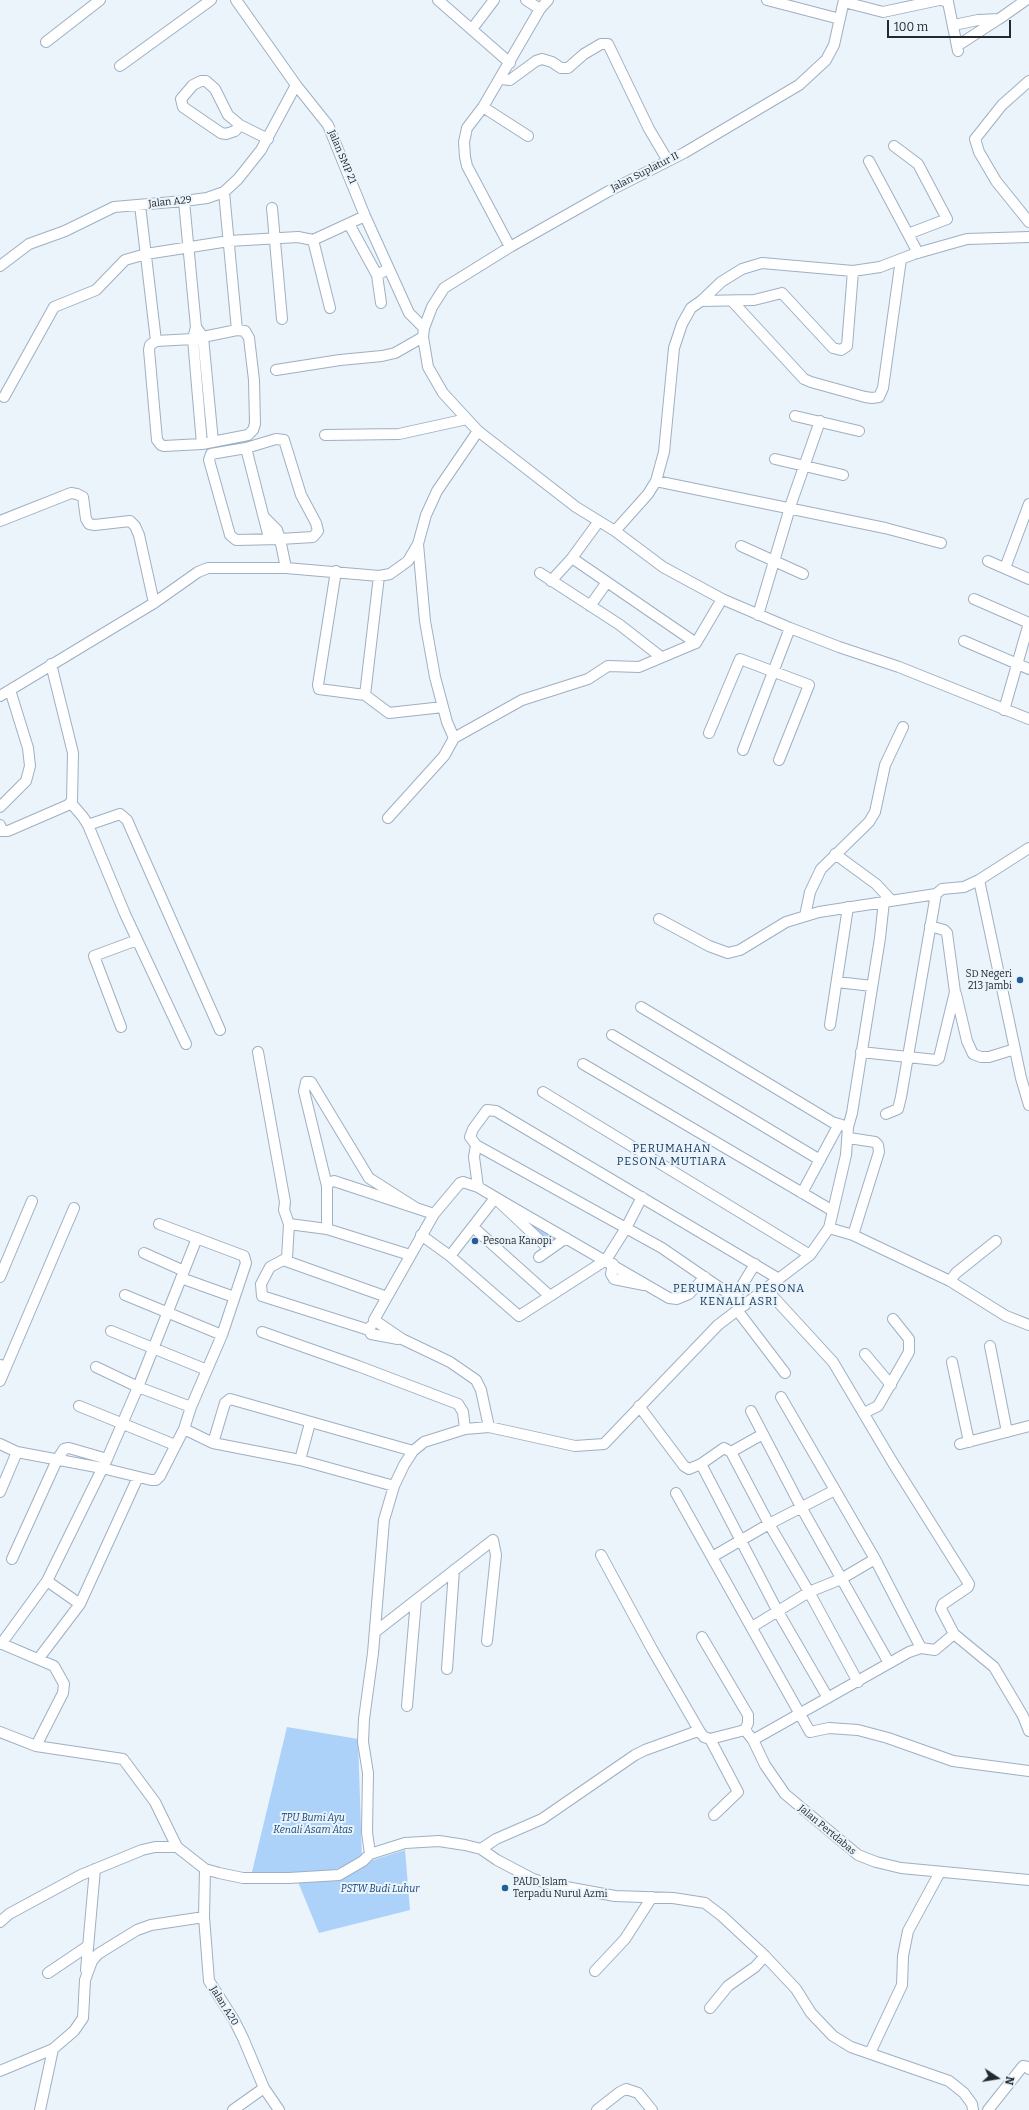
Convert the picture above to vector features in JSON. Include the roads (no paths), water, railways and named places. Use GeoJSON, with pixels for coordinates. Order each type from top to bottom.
{"type":"FeatureCollection","features":[{"type":"Feature","properties":{"kind":"street"},"geometry":{"type":"LineString","coordinates":[[46,42],[100,0]]}},
{"type":"Feature","properties":{"kind":"street"},"geometry":{"type":"LineString","coordinates":[[120,66],[211,0]]}},
{"type":"Feature","properties":{"kind":"street","name":"Jalan SMP 21"},"geometry":{"type":"LineString","coordinates":[[236,0],[296,85],[328,125],[388,269],[409,313],[423,332]]}},
{"type":"Feature","properties":{"kind":"street"},"geometry":{"type":"LineString","coordinates":[[440,0],[510,63]]}},
{"type":"Feature","properties":{"kind":"street"},"geometry":{"type":"LineString","coordinates":[[472,29],[494,0]]}},
{"type":"Feature","properties":{"kind":"street"},"geometry":{"type":"LineString","coordinates":[[526,0],[540,9]]}},
{"type":"Feature","properties":{"kind":"street"},"geometry":{"type":"LineString","coordinates":[[510,247],[467,166],[464,142],[467,128],[501,79],[540,9],[548,0]]}},
{"type":"Feature","properties":{"kind":"street"},"geometry":{"type":"LineString","coordinates":[[767,0],[840,19]]}},
{"type":"Feature","properties":{"kind":"street"},"geometry":{"type":"LineString","coordinates":[[844,1],[883,12],[940,0],[948,2],[958,49],[1026,0]]}},
{"type":"Feature","properties":{"kind":"street","name":"Jalan Suplatur II"},"geometry":{"type":"LineString","coordinates":[[423,332],[432,307],[444,288],[510,247],[608,191],[668,161],[743,120],[798,85],[826,60],[834,45],[844,1]]}},
{"type":"Feature","properties":{"kind":"street"},"geometry":{"type":"LineString","coordinates":[[954,26],[978,20],[999,19]]}},
{"type":"Feature","properties":{"kind":"street"},"geometry":{"type":"LineString","coordinates":[[501,79],[510,80],[536,61],[542,59],[552,62],[561,68],[568,68],[584,54],[601,44],[608,44],[649,129],[668,161]]}},
{"type":"Feature","properties":{"kind":"street"},"geometry":{"type":"LineString","coordinates":[[240,125],[235,131],[221,133],[182,107],[181,99],[193,85],[201,81],[206,81],[215,89],[228,115],[240,125],[268,139]]}},
{"type":"Feature","properties":{"kind":"street"},"geometry":{"type":"LineString","coordinates":[[1029,81],[1002,105],[975,139],[979,152],[996,181],[1029,222]]}},
{"type":"Feature","properties":{"kind":"street","name":"Jalan A29"},"geometry":{"type":"LineString","coordinates":[[0,266],[29,244],[65,231],[114,207],[207,198],[224,192],[238,179],[268,139],[296,85]]}},
{"type":"Feature","properties":{"kind":"street"},"geometry":{"type":"LineString","coordinates":[[483,107],[528,136]]}},
{"type":"Feature","properties":{"kind":"street"},"geometry":{"type":"LineString","coordinates":[[894,146],[918,164],[947,219],[908,234]]}},
{"type":"Feature","properties":{"kind":"street"},"geometry":{"type":"LineString","coordinates":[[869,161],[918,253]]}},
{"type":"Feature","properties":{"kind":"street"},"geometry":{"type":"LineString","coordinates":[[224,192],[237,330]]}},
{"type":"Feature","properties":{"kind":"street"},"geometry":{"type":"LineString","coordinates":[[184,201],[196,327],[213,442]]}},
{"type":"Feature","properties":{"kind":"street"},"geometry":{"type":"LineString","coordinates":[[140,205],[156,341]]}},
{"type":"Feature","properties":{"kind":"street"},"geometry":{"type":"LineString","coordinates":[[272,208],[282,319]]}},
{"type":"Feature","properties":{"kind":"street"},"geometry":{"type":"LineString","coordinates":[[4,397],[54,307],[96,290],[125,260],[146,254],[229,241],[298,237],[313,240],[365,216]]}},
{"type":"Feature","properties":{"kind":"street"},"geometry":{"type":"LineString","coordinates":[[349,224],[377,275],[381,303]]}},
{"type":"Feature","properties":{"kind":"street"},"geometry":{"type":"LineString","coordinates":[[615,531],[648,494],[656,481],[664,452],[674,348],[682,324],[691,308],[701,301],[720,282],[742,269],[762,263],[853,271],[880,267],[918,253],[967,238],[1029,237]]}},
{"type":"Feature","properties":{"kind":"street"},"geometry":{"type":"LineString","coordinates":[[313,240],[330,308]]}},
{"type":"Feature","properties":{"kind":"street"},"geometry":{"type":"LineString","coordinates":[[732,301],[804,379],[865,397],[879,397],[884,388],[901,260]]}},
{"type":"Feature","properties":{"kind":"street"},"geometry":{"type":"LineString","coordinates":[[377,275],[388,269]]}},
{"type":"Feature","properties":{"kind":"street"},"geometry":{"type":"LineString","coordinates":[[701,301],[754,300],[782,293],[833,348],[841,350],[847,346],[853,271]]}},
{"type":"Feature","properties":{"kind":"street"},"geometry":{"type":"LineString","coordinates":[[237,330],[245,331],[249,338],[254,380],[255,424],[248,435],[202,444],[164,446],[159,444],[149,350],[150,345],[156,341],[198,338],[237,330]]}},
{"type":"Feature","properties":{"kind":"street"},"geometry":{"type":"LineString","coordinates":[[276,370],[395,353],[423,332],[428,367],[443,392],[478,431],[576,507],[615,531],[662,566],[722,599],[758,615],[839,647],[899,667],[1029,719]]}},
{"type":"Feature","properties":{"kind":"street"},"geometry":{"type":"LineString","coordinates":[[198,338],[202,444]]}},
{"type":"Feature","properties":{"kind":"street"},"geometry":{"type":"LineString","coordinates":[[795,416],[823,421],[859,431]]}},
{"type":"Feature","properties":{"kind":"street"},"geometry":{"type":"LineString","coordinates":[[325,435],[399,434],[467,419]]}},
{"type":"Feature","properties":{"kind":"street"},"geometry":{"type":"LineString","coordinates":[[758,615],[791,509],[797,502],[823,421]]}},
{"type":"Feature","properties":{"kind":"street"},"geometry":{"type":"LineString","coordinates":[[0,696],[154,603],[198,572],[208,568],[286,568],[379,576],[390,574],[399,569],[408,561],[418,544],[426,515],[437,491],[478,431]]}},
{"type":"Feature","properties":{"kind":"street"},"geometry":{"type":"LineString","coordinates":[[276,439],[284,440],[301,495],[316,523],[318,531],[313,537],[280,539],[269,538],[234,539],[230,535],[209,460],[211,454],[246,448],[276,439]]}},
{"type":"Feature","properties":{"kind":"street"},"geometry":{"type":"LineString","coordinates":[[246,448],[269,538]]}},
{"type":"Feature","properties":{"kind":"street"},"geometry":{"type":"LineString","coordinates":[[775,459],[844,475]]}},
{"type":"Feature","properties":{"kind":"street"},"geometry":{"type":"LineString","coordinates":[[656,481],[885,528],[941,543]]}},
{"type":"Feature","properties":{"kind":"street"},"geometry":{"type":"LineString","coordinates":[[0,521],[71,493],[82,497],[86,519],[89,524],[95,525],[130,521],[135,526],[139,534],[154,603]]}},
{"type":"Feature","properties":{"kind":"street"},"geometry":{"type":"LineString","coordinates":[[1005,568],[1029,504]]}},
{"type":"Feature","properties":{"kind":"street"},"geometry":{"type":"LineString","coordinates":[[264,517],[277,530],[286,568]]}},
{"type":"Feature","properties":{"kind":"street"},"geometry":{"type":"LineString","coordinates":[[551,581],[572,558],[599,521]]}},
{"type":"Feature","properties":{"kind":"street"},"geometry":{"type":"LineString","coordinates":[[418,544],[425,621],[435,677],[447,722],[454,738]]}},
{"type":"Feature","properties":{"kind":"street"},"geometry":{"type":"LineString","coordinates":[[741,546],[803,574]]}},
{"type":"Feature","properties":{"kind":"street"},"geometry":{"type":"LineString","coordinates":[[572,558],[696,644]]}},
{"type":"Feature","properties":{"kind":"street"},"geometry":{"type":"LineString","coordinates":[[988,561],[1029,579]]}},
{"type":"Feature","properties":{"kind":"street"},"geometry":{"type":"LineString","coordinates":[[336,572],[318,688],[321,690],[365,695],[389,713],[443,707]]}},
{"type":"Feature","properties":{"kind":"street"},"geometry":{"type":"LineString","coordinates":[[540,573],[620,625],[661,657]]}},
{"type":"Feature","properties":{"kind":"street"},"geometry":{"type":"LineString","coordinates":[[365,695],[379,576]]}},
{"type":"Feature","properties":{"kind":"street"},"geometry":{"type":"LineString","coordinates":[[590,606],[607,582]]}},
{"type":"Feature","properties":{"kind":"street"},"geometry":{"type":"LineString","coordinates":[[388,818],[444,756],[454,738],[522,700],[588,679],[608,666],[639,666],[696,644],[722,599]]}},
{"type":"Feature","properties":{"kind":"street"},"geometry":{"type":"LineString","coordinates":[[974,599],[1029,623],[1004,710]]}},
{"type":"Feature","properties":{"kind":"street"},"geometry":{"type":"LineString","coordinates":[[742,750],[790,628]]}},
{"type":"Feature","properties":{"kind":"street"},"geometry":{"type":"LineString","coordinates":[[964,641],[1029,669]]}},
{"type":"Feature","properties":{"kind":"street"},"geometry":{"type":"LineString","coordinates":[[708,733],[740,659],[809,685],[779,760]]}},
{"type":"Feature","properties":{"kind":"street"},"geometry":{"type":"LineString","coordinates":[[51,664],[73,753],[71,803],[88,825],[137,940],[186,1044]]}},
{"type":"Feature","properties":{"kind":"street"},"geometry":{"type":"LineString","coordinates":[[0,807],[26,781],[30,766],[28,748],[10,690]]}},
{"type":"Feature","properties":{"kind":"street"},"geometry":{"type":"LineString","coordinates":[[805,916],[810,892],[821,870],[869,822],[875,812],[885,766],[903,727]]}},
{"type":"Feature","properties":{"kind":"street"},"geometry":{"type":"LineString","coordinates":[[0,825],[2,830],[8,831],[71,803]]}},
{"type":"Feature","properties":{"kind":"street"},"geometry":{"type":"LineString","coordinates":[[88,825],[120,814],[127,820],[220,1030]]}},
{"type":"Feature","properties":{"kind":"street"},"geometry":{"type":"LineString","coordinates":[[658,919],[709,946],[728,953],[740,950],[786,922],[805,916],[887,900],[936,894],[942,890],[964,887],[979,880],[1029,848]]}},
{"type":"Feature","properties":{"kind":"street"},"geometry":{"type":"LineString","coordinates":[[802,1193],[820,1160],[852,1113],[887,900],[876,884],[836,854]]}},
{"type":"Feature","properties":{"kind":"street"},"geometry":{"type":"LineString","coordinates":[[979,880],[1015,1049],[1029,1105]]}},
{"type":"Feature","properties":{"kind":"street"},"geometry":{"type":"LineString","coordinates":[[886,1114],[898,1109],[936,894]]}},
{"type":"Feature","properties":{"kind":"street"},"geometry":{"type":"LineString","coordinates":[[830,1024],[848,907]]}},
{"type":"Feature","properties":{"kind":"street"},"geometry":{"type":"LineString","coordinates":[[930,926],[944,930],[947,933],[955,992],[967,1041],[973,1054],[989,1058],[1015,1049]]}},
{"type":"Feature","properties":{"kind":"street"},"geometry":{"type":"LineString","coordinates":[[121,1027],[94,956],[137,940]]}},
{"type":"Feature","properties":{"kind":"street"},"geometry":{"type":"LineString","coordinates":[[837,982],[872,986]]}},
{"type":"Feature","properties":{"kind":"street"},"geometry":{"type":"LineString","coordinates":[[861,1052],[936,1060],[939,1058],[955,992]]}},
{"type":"Feature","properties":{"kind":"street"},"geometry":{"type":"LineString","coordinates":[[370,1854],[367,1832],[368,1773],[363,1742],[375,1632],[384,1520],[394,1486],[413,1451],[424,1442],[465,1429],[489,1427],[518,1432],[560,1444],[596,1446],[604,1444],[718,1325],[810,1255],[829,1228],[849,1138],[844,1125],[820,1115],[642,1007]]}},
{"type":"Feature","properties":{"kind":"street"},"geometry":{"type":"LineString","coordinates":[[612,1035],[820,1160]]}},
{"type":"Feature","properties":{"kind":"street"},"geometry":{"type":"LineString","coordinates":[[258,1052],[285,1202],[284,1210],[288,1224],[286,1261]]}},
{"type":"Feature","properties":{"kind":"street"},"geometry":{"type":"LineString","coordinates":[[583,1064],[833,1211]]}},
{"type":"Feature","properties":{"kind":"street"},"geometry":{"type":"LineString","coordinates":[[327,1229],[328,1186],[304,1091],[306,1082],[310,1082],[314,1087],[369,1178],[416,1208]]}},
{"type":"Feature","properties":{"kind":"street"},"geometry":{"type":"LineString","coordinates":[[543,1092],[810,1255]]}},
{"type":"Feature","properties":{"kind":"street"},"geometry":{"type":"LineString","coordinates":[[779,1279],[491,1109],[487,1110],[470,1133],[471,1141],[476,1145],[662,1248],[734,1297],[785,1373]]}},
{"type":"Feature","properties":{"kind":"street"},"geometry":{"type":"LineString","coordinates":[[849,1138],[874,1142],[878,1145],[879,1152],[853,1235]]}},
{"type":"Feature","properties":{"kind":"street"},"geometry":{"type":"LineString","coordinates":[[476,1145],[474,1157],[478,1186]]}},
{"type":"Feature","properties":{"kind":"street"},"geometry":{"type":"LineString","coordinates":[[328,1186],[330,1182],[338,1181],[434,1214]]}},
{"type":"Feature","properties":{"kind":"street"},"geometry":{"type":"LineString","coordinates":[[369,1330],[434,1214],[460,1183],[463,1182],[478,1186],[495,1198],[609,1262]]}},
{"type":"Feature","properties":{"kind":"street"},"geometry":{"type":"LineString","coordinates":[[422,1235],[450,1256],[517,1316],[522,1315],[550,1296],[609,1262],[642,1197]]}},
{"type":"Feature","properties":{"kind":"street"},"geometry":{"type":"LineString","coordinates":[[450,1256],[495,1198]]}},
{"type":"Feature","properties":{"kind":"street"},"geometry":{"type":"LineString","coordinates":[[495,1198],[549,1249]]}},
{"type":"Feature","properties":{"kind":"street"},"geometry":{"type":"LineString","coordinates":[[0,1277],[32,1201]]}},
{"type":"Feature","properties":{"kind":"street"},"geometry":{"type":"LineString","coordinates":[[0,1381],[3,1366],[74,1208]]}},
{"type":"Feature","properties":{"kind":"street"},"geometry":{"type":"LineString","coordinates":[[12,1559],[57,1460],[66,1448],[138,1477],[156,1480],[184,1429],[191,1407],[222,1335],[246,1259],[244,1256],[159,1224]]}},
{"type":"Feature","properties":{"kind":"street"},"geometry":{"type":"LineString","coordinates":[[288,1224],[327,1229],[410,1255]]}},
{"type":"Feature","properties":{"kind":"street"},"geometry":{"type":"LineString","coordinates":[[473,1227],[550,1296]]}},
{"type":"Feature","properties":{"kind":"street"},"geometry":{"type":"LineString","coordinates":[[829,1228],[853,1235],[950,1281],[1006,1316],[1029,1325]]}},
{"type":"Feature","properties":{"kind":"street"},"geometry":{"type":"LineString","coordinates":[[36,1746],[63,1693],[64,1684],[54,1666],[39,1658],[1,1643],[47,1581],[105,1463],[138,1388],[196,1238]]}},
{"type":"Feature","properties":{"kind":"street"},"geometry":{"type":"LineString","coordinates":[[539,1257],[566,1238]]}},
{"type":"Feature","properties":{"kind":"street"},"geometry":{"type":"LineString","coordinates":[[950,1281],[956,1273],[996,1241]]}},
{"type":"Feature","properties":{"kind":"street"},"geometry":{"type":"LineString","coordinates":[[144,1253],[183,1274],[234,1297]]}},
{"type":"Feature","properties":{"kind":"street"},"geometry":{"type":"LineString","coordinates":[[387,1297],[286,1261],[270,1267],[261,1284],[262,1296],[369,1330],[371,1334],[402,1339]]}},
{"type":"Feature","properties":{"kind":"street"},"geometry":{"type":"LineString","coordinates":[[609,1262],[611,1274],[614,1279],[648,1285],[669,1298],[677,1299],[689,1294],[706,1277]]}},
{"type":"Feature","properties":{"kind":"street"},"geometry":{"type":"LineString","coordinates":[[734,1297],[755,1264]]}},
{"type":"Feature","properties":{"kind":"street"},"geometry":{"type":"LineString","coordinates":[[766,1289],[833,1362],[968,1582],[968,1587],[946,1600],[941,1609],[954,1634],[994,1667],[1023,1716],[1029,1731]]}},
{"type":"Feature","properties":{"kind":"street"},"geometry":{"type":"LineString","coordinates":[[125,1295],[222,1335]]}},
{"type":"Feature","properties":{"kind":"street"},"geometry":{"type":"LineString","coordinates":[[374,1320],[402,1339],[450,1362],[476,1380],[481,1390],[489,1427]]}},
{"type":"Feature","properties":{"kind":"street"},"geometry":{"type":"LineString","coordinates":[[864,1413],[878,1406],[909,1352],[909,1339],[894,1320]]}},
{"type":"Feature","properties":{"kind":"street"},"geometry":{"type":"LineString","coordinates":[[111,1331],[207,1370]]}},
{"type":"Feature","properties":{"kind":"street"},"geometry":{"type":"LineString","coordinates":[[262,1332],[458,1404],[463,1412],[465,1429]]}},
{"type":"Feature","properties":{"kind":"street"},"geometry":{"type":"LineString","coordinates":[[990,1346],[1007,1432]]}},
{"type":"Feature","properties":{"kind":"street"},"geometry":{"type":"LineString","coordinates":[[865,1354],[891,1385]]}},
{"type":"Feature","properties":{"kind":"street"},"geometry":{"type":"LineString","coordinates":[[952,1362],[965,1443],[1029,1426]]}},
{"type":"Feature","properties":{"kind":"street"},"geometry":{"type":"LineString","coordinates":[[96,1367],[138,1388],[191,1407]]}},
{"type":"Feature","properties":{"kind":"street"},"geometry":{"type":"LineString","coordinates":[[781,1397],[875,1559],[921,1648]]}},
{"type":"Feature","properties":{"kind":"street"},"geometry":{"type":"LineString","coordinates":[[213,1443],[225,1403],[230,1399],[260,1406],[310,1423],[413,1451]]}},
{"type":"Feature","properties":{"kind":"street"},"geometry":{"type":"LineString","coordinates":[[79,1406],[175,1445]]}},
{"type":"Feature","properties":{"kind":"street"},"geometry":{"type":"LineString","coordinates":[[639,1406],[684,1466],[689,1469],[701,1464],[724,1448],[732,1452],[769,1524],[809,1592],[858,1682]]}},
{"type":"Feature","properties":{"kind":"street"},"geometry":{"type":"LineString","coordinates":[[751,1411],[801,1507],[889,1663]]}},
{"type":"Feature","properties":{"kind":"street"},"geometry":{"type":"LineString","coordinates":[[300,1460],[310,1423]]}},
{"type":"Feature","properties":{"kind":"street"},"geometry":{"type":"LineString","coordinates":[[184,1429],[213,1443],[300,1460],[394,1486]]}},
{"type":"Feature","properties":{"kind":"street"},"geometry":{"type":"LineString","coordinates":[[732,1452],[763,1434]]}},
{"type":"Feature","properties":{"kind":"street"},"geometry":{"type":"LineString","coordinates":[[0,1444],[17,1452],[57,1460]]}},
{"type":"Feature","properties":{"kind":"street"},"geometry":{"type":"LineString","coordinates":[[0,1492],[17,1452]]}},
{"type":"Feature","properties":{"kind":"street"},"geometry":{"type":"LineString","coordinates":[[701,1464],[740,1542],[828,1698]]}},
{"type":"Feature","properties":{"kind":"street"},"geometry":{"type":"LineString","coordinates":[[39,1658],[80,1604],[138,1477]]}},
{"type":"Feature","properties":{"kind":"street"},"geometry":{"type":"LineString","coordinates":[[712,1557],[769,1524],[835,1490]]}},
{"type":"Feature","properties":{"kind":"street"},"geometry":{"type":"LineString","coordinates":[[676,1493],[800,1713],[808,1730],[812,1733],[829,1728],[858,1730],[888,1738],[953,1761],[1029,1771]]}},
{"type":"Feature","properties":{"kind":"street"},"geometry":{"type":"LineString","coordinates":[[375,1632],[493,1540],[496,1555],[487,1641]]}},
{"type":"Feature","properties":{"kind":"street"},"geometry":{"type":"LineString","coordinates":[[601,1555],[652,1649],[704,1737],[710,1739],[745,1730],[748,1723],[748,1715],[702,1637]]}},
{"type":"Feature","properties":{"kind":"street"},"geometry":{"type":"LineString","coordinates":[[752,1627],[777,1610],[809,1592],[841,1579],[875,1559]]}},
{"type":"Feature","properties":{"kind":"street"},"geometry":{"type":"LineString","coordinates":[[447,1669],[454,1570]]}},
{"type":"Feature","properties":{"kind":"street"},"geometry":{"type":"LineString","coordinates":[[47,1581],[80,1604]]}},
{"type":"Feature","properties":{"kind":"street"},"geometry":{"type":"LineString","coordinates":[[408,1706],[416,1600]]}},
{"type":"Feature","properties":{"kind":"street"},"geometry":{"type":"LineString","coordinates":[[753,1740],[858,1682],[889,1663],[921,1648],[935,1650],[954,1634]]}},
{"type":"Feature","properties":{"kind":"street","name":"Jalan Pertdabas"},"geometry":{"type":"LineString","coordinates":[[745,1730],[753,1740],[766,1765],[785,1794],[858,1855],[876,1862],[901,1868],[1029,1880]]}},
{"type":"Feature","properties":{"kind":"street"},"geometry":{"type":"LineString","coordinates":[[0,1732],[36,1746],[123,1759],[155,1802],[177,1847],[205,1869],[243,1878],[327,1877],[339,1875],[363,1861],[370,1854],[405,1843],[424,1841],[459,1844],[481,1849],[497,1860],[533,1879],[615,1896],[673,1898],[705,1903],[722,1916],[765,1956],[796,1990],[811,2013],[833,2036],[852,2047],[949,2081],[964,2093],[972,2104],[973,2110]]}},
{"type":"Feature","properties":{"kind":"street"},"geometry":{"type":"LineString","coordinates":[[481,1849],[496,1839],[542,1819],[635,1755],[700,1732]]}},
{"type":"Feature","properties":{"kind":"street"},"geometry":{"type":"LineString","coordinates":[[710,1739],[738,1792],[714,1815]]}},
{"type":"Feature","properties":{"kind":"street"},"geometry":{"type":"LineString","coordinates":[[0,1922],[19,1909],[95,1869],[142,1850],[155,1847],[177,1847]]}},
{"type":"Feature","properties":{"kind":"street"},"geometry":{"type":"LineString","coordinates":[[0,2071],[53,2049],[74,2031],[83,2018],[95,1869]]}},
{"type":"Feature","properties":{"kind":"street","name":"Jalan A20"},"geometry":{"type":"LineString","coordinates":[[205,1869],[204,1917],[209,1981],[243,2038],[264,2088],[279,2110]]}},
{"type":"Feature","properties":{"kind":"street"},"geometry":{"type":"LineString","coordinates":[[870,2053],[902,1985],[903,1956],[908,1931],[940,1872]]}},
{"type":"Feature","properties":{"kind":"street"},"geometry":{"type":"LineString","coordinates":[[595,1971],[625,1939],[652,1897]]}},
{"type":"Feature","properties":{"kind":"street"},"geometry":{"type":"LineString","coordinates":[[85,1980],[92,1961],[98,1954],[137,1930],[160,1922],[204,1917]]}},
{"type":"Feature","properties":{"kind":"street"},"geometry":{"type":"LineString","coordinates":[[48,1973],[88,1946]]}},
{"type":"Feature","properties":{"kind":"street"},"geometry":{"type":"LineString","coordinates":[[710,2008],[728,1986],[755,1967],[765,1956]]}},
{"type":"Feature","properties":{"kind":"street"},"geometry":{"type":"LineString","coordinates":[[40,2110],[53,2049]]}},
{"type":"Feature","properties":{"kind":"street"},"geometry":{"type":"LineString","coordinates":[[988,2110],[1023,2066],[1028,2067],[1029,2069]]}},
{"type":"Feature","properties":{"kind":"street"},"geometry":{"type":"LineString","coordinates":[[233,2110],[264,2088]]}},
{"type":"Feature","properties":{"kind":"street"},"geometry":{"type":"LineString","coordinates":[[597,2110],[626,2089],[638,2093],[652,2110]]}},
{"type":"Feature","properties":{"kind":"place","name":"SD Negeri 213 Jambi"},"geometry":{"type":"Point","coordinates":[1020,980]}},
{"type":"Feature","properties":{"kind":"place","name":"Pesona Kanopi"},"geometry":{"type":"Point","coordinates":[475,1241]}},
{"type":"Feature","properties":{"kind":"place","name":"PAUD Islam Terpadu Nurul Azmi"},"geometry":{"type":"Point","coordinates":[505,1888]}},
{"type":"Feature","properties":{"kind":"district","name":"PERUMAHAN PESONA MUTIARA"},"geometry":{"type":"Point","coordinates":[672,1155]}},
{"type":"Feature","properties":{"kind":"district","name":"PERUMAHAN PESONA KENALI ASRI"},"geometry":{"type":"Point","coordinates":[739,1295]}},
{"type":"Feature","properties":{"kind":"park label","name":"TPU Bumi Ayu Kenali Asam Atas"},"geometry":{"type":"Point","coordinates":[313,1824]}},
{"type":"Feature","properties":{"kind":"park label","name":"PSTW Budi Luhur"},"geometry":{"type":"Point","coordinates":[380,1889]}}]}
